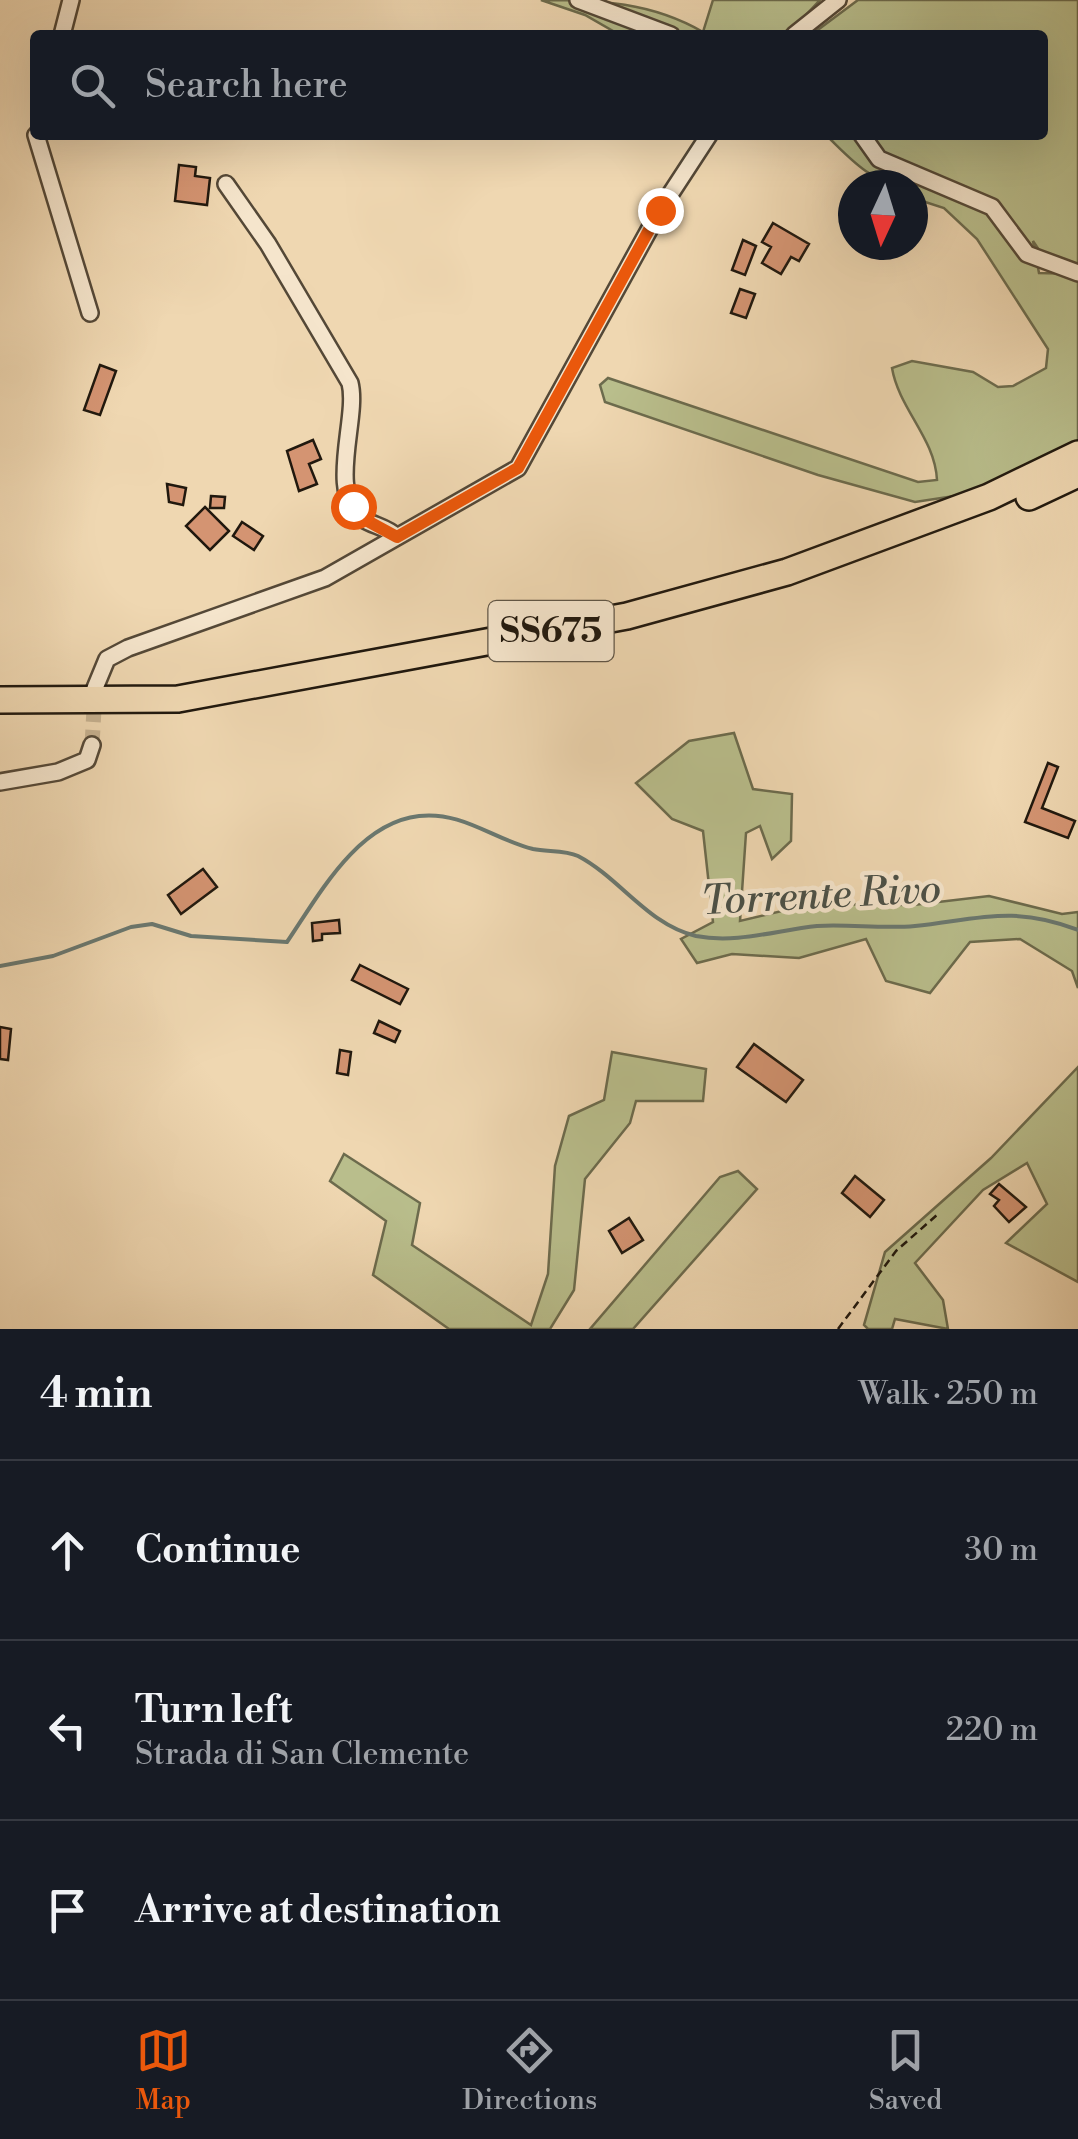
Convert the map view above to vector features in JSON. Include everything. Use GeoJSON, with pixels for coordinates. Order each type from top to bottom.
{"type":"FeatureCollection","features":[{"type":"Feature","properties":{"kind":"highway","name":"SS675"},"geometry":{"type":"LineString","coordinates":[[0,700],[178,699],[627,616],[787,572],[989,497],[1078,454]]}},
{"type":"Feature","properties":{"kind":"highway","name":"SS675"},"geometry":{"type":"LineString","coordinates":[[0,718],[184,716],[636,631],[787,586],[956,527],[1078,474]]}},
{"type":"Feature","properties":{"kind":"street"},"geometry":{"type":"LineString","coordinates":[[63,30],[70,0]]}},
{"type":"Feature","properties":{"kind":"street"},"geometry":{"type":"LineString","coordinates":[[578,0],[658,30]]}},
{"type":"Feature","properties":{"kind":"street"},"geometry":{"type":"LineString","coordinates":[[800,30],[838,0]]}},
{"type":"Feature","properties":{"kind":"street"},"geometry":{"type":"LineString","coordinates":[[38,140],[90,313]]}},
{"type":"Feature","properties":{"kind":"street"},"geometry":{"type":"LineString","coordinates":[[95,688],[108,659],[128,648],[325,578],[518,468],[660,210],[706,140]]}},
{"type":"Feature","properties":{"kind":"street"},"geometry":{"type":"LineString","coordinates":[[866,140],[880,159],[896,168],[992,207],[1027,254],[1078,273]]}},
{"type":"Feature","properties":{"kind":"street"},"geometry":{"type":"LineString","coordinates":[[226,184],[268,244],[350,383],[354,397],[345,458],[353,506],[362,518],[397,537]]}},
{"type":"Feature","properties":{"kind":"street"},"geometry":{"type":"LineString","coordinates":[[4,783],[87,760],[92,745]]}},
{"type":"Feature","properties":{"kind":"path"},"geometry":{"type":"LineString","coordinates":[[838,1329],[896,1251],[938,1214]]}},
{"type":"Feature","properties":{"kind":"green space"},"geometry":{"type":"Polygon","coordinates":[[[541,0],[625,5],[664,14],[699,30],[611,30],[585,15],[541,0]]]}},
{"type":"Feature","properties":{"kind":"green space"},"geometry":{"type":"Polygon","coordinates":[[[713,0],[820,0],[792,30],[704,30],[713,0]]]}},
{"type":"Feature","properties":{"kind":"green space"},"geometry":{"type":"Polygon","coordinates":[[[858,0],[1078,0],[1078,267],[1041,253],[1033,241],[1039,273],[1078,274],[1078,445],[961,495],[915,502],[818,475],[605,402],[600,385],[608,378],[918,482],[937,480],[930,451],[892,368],[912,361],[973,372],[998,387],[1013,386],[1046,368],[1048,349],[977,239],[944,208],[928,203],[928,170],[865,170],[831,140],[1048,140],[1048,30],[818,30],[858,0]]]}},
{"type":"Feature","properties":{"kind":"green space"},"geometry":{"type":"Polygon","coordinates":[[[734,733],[753,789],[792,794],[791,841],[772,859],[760,826],[746,833],[740,921],[811,904],[913,905],[989,896],[1062,914],[1078,912],[1078,988],[1072,971],[1020,939],[970,942],[930,993],[886,981],[866,939],[799,958],[732,954],[697,963],[681,939],[713,922],[703,831],[672,819],[636,783],[689,741],[734,733]]]}},
{"type":"Feature","properties":{"kind":"green space"},"geometry":{"type":"Polygon","coordinates":[[[612,1052],[706,1069],[703,1101],[636,1101],[630,1123],[585,1179],[574,1290],[550,1329],[449,1329],[373,1275],[386,1221],[330,1181],[344,1154],[420,1203],[412,1245],[531,1325],[548,1274],[555,1166],[569,1116],[604,1100],[612,1052]]]}},
{"type":"Feature","properties":{"kind":"green space"},"geometry":{"type":"Polygon","coordinates":[[[1078,1067],[1078,1282],[1006,1243],[1047,1204],[1027,1163],[983,1190],[915,1263],[943,1300],[948,1329],[895,1319],[892,1329],[868,1329],[864,1325],[885,1252],[991,1158],[1078,1067]]]}},
{"type":"Feature","properties":{"kind":"green space"},"geometry":{"type":"Polygon","coordinates":[[[738,1171],[757,1189],[633,1329],[590,1329],[720,1177],[738,1171]]]}},
{"type":"Feature","properties":{"kind":"building"},"geometry":{"type":"Polygon","coordinates":[[[179,165],[196,167],[195,176],[210,178],[207,205],[175,201],[179,165]]]}},
{"type":"Feature","properties":{"kind":"building"},"geometry":{"type":"Polygon","coordinates":[[[773,223],[809,244],[799,261],[791,257],[781,274],[762,263],[771,247],[762,242],[773,223]]]}},
{"type":"Feature","properties":{"kind":"building"},"geometry":{"type":"Polygon","coordinates":[[[743,240],[756,246],[745,275],[732,270],[743,240]]]}},
{"type":"Feature","properties":{"kind":"building"},"geometry":{"type":"Polygon","coordinates":[[[740,289],[755,294],[746,318],[731,313],[740,289]]]}},
{"type":"Feature","properties":{"kind":"building"},"geometry":{"type":"Polygon","coordinates":[[[100,365],[116,371],[100,415],[84,410],[100,365]]]}},
{"type":"Feature","properties":{"kind":"building"},"geometry":{"type":"Polygon","coordinates":[[[313,440],[321,459],[309,464],[317,484],[299,491],[287,451],[313,440]]]}},
{"type":"Feature","properties":{"kind":"building"},"geometry":{"type":"Polygon","coordinates":[[[167,484],[186,488],[183,505],[169,502],[167,484]]]}},
{"type":"Feature","properties":{"kind":"building"},"geometry":{"type":"Polygon","coordinates":[[[211,496],[225,497],[224,508],[210,508],[211,496]]]}},
{"type":"Feature","properties":{"kind":"building"},"geometry":{"type":"Polygon","coordinates":[[[205,507],[229,531],[210,550],[186,526],[205,507]]]}},
{"type":"Feature","properties":{"kind":"building"},"geometry":{"type":"Polygon","coordinates":[[[242,522],[263,536],[254,550],[233,536],[242,522]]]}},
{"type":"Feature","properties":{"kind":"building"},"geometry":{"type":"Polygon","coordinates":[[[1048,763],[1058,767],[1042,808],[1075,821],[1068,838],[1025,822],[1048,763]]]}},
{"type":"Feature","properties":{"kind":"building"},"geometry":{"type":"Polygon","coordinates":[[[203,869],[217,887],[181,914],[168,895],[203,869]]]}},
{"type":"Feature","properties":{"kind":"building"},"geometry":{"type":"Polygon","coordinates":[[[339,920],[340,933],[322,934],[322,940],[313,941],[312,923],[339,920]]]}},
{"type":"Feature","properties":{"kind":"building"},"geometry":{"type":"Polygon","coordinates":[[[360,965],[408,989],[400,1004],[352,980],[360,965]]]}},
{"type":"Feature","properties":{"kind":"building"},"geometry":{"type":"Polygon","coordinates":[[[379,1021],[400,1031],[395,1042],[374,1033],[379,1021]]]}},
{"type":"Feature","properties":{"kind":"building"},"geometry":{"type":"Polygon","coordinates":[[[0,1027],[11,1029],[8,1060],[0,1059],[0,1027]]]}},
{"type":"Feature","properties":{"kind":"building"},"geometry":{"type":"Polygon","coordinates":[[[754,1044],[803,1080],[786,1102],[737,1067],[754,1044]]]}},
{"type":"Feature","properties":{"kind":"building"},"geometry":{"type":"Polygon","coordinates":[[[340,1050],[351,1052],[348,1075],[337,1073],[340,1050]]]}},
{"type":"Feature","properties":{"kind":"building"},"geometry":{"type":"Polygon","coordinates":[[[855,1176],[884,1200],[870,1217],[842,1193],[855,1176]]]}},
{"type":"Feature","properties":{"kind":"building"},"geometry":{"type":"Polygon","coordinates":[[[999,1184],[1026,1207],[1009,1222],[994,1206],[999,1200],[990,1194],[999,1184]]]}},
{"type":"Feature","properties":{"kind":"building"},"geometry":{"type":"Polygon","coordinates":[[[629,1218],[643,1240],[622,1253],[609,1231],[629,1218]]]}},
{"type":"Feature","properties":{"kind":"waterway","name":"Torrente Rivo"},"geometry":{"type":"LineString","coordinates":[[0,966],[53,956],[131,927],[152,924],[191,936],[287,942],[326,883],[358,847],[397,821],[419,816],[449,818],[518,845],[578,856],[663,922],[696,936],[742,937],[817,926],[915,926],[996,916],[1035,918],[1078,930]]}},
{"type":"Feature","properties":{"kind":"tunnel"},"geometry":{"type":"LineString","coordinates":[[92,745],[95,692]]}},
{"type":"Feature","properties":{"kind":"route"},"geometry":{"type":"LineString","coordinates":[[353,506],[362,518],[397,537],[518,468],[660,210]]}}]}
